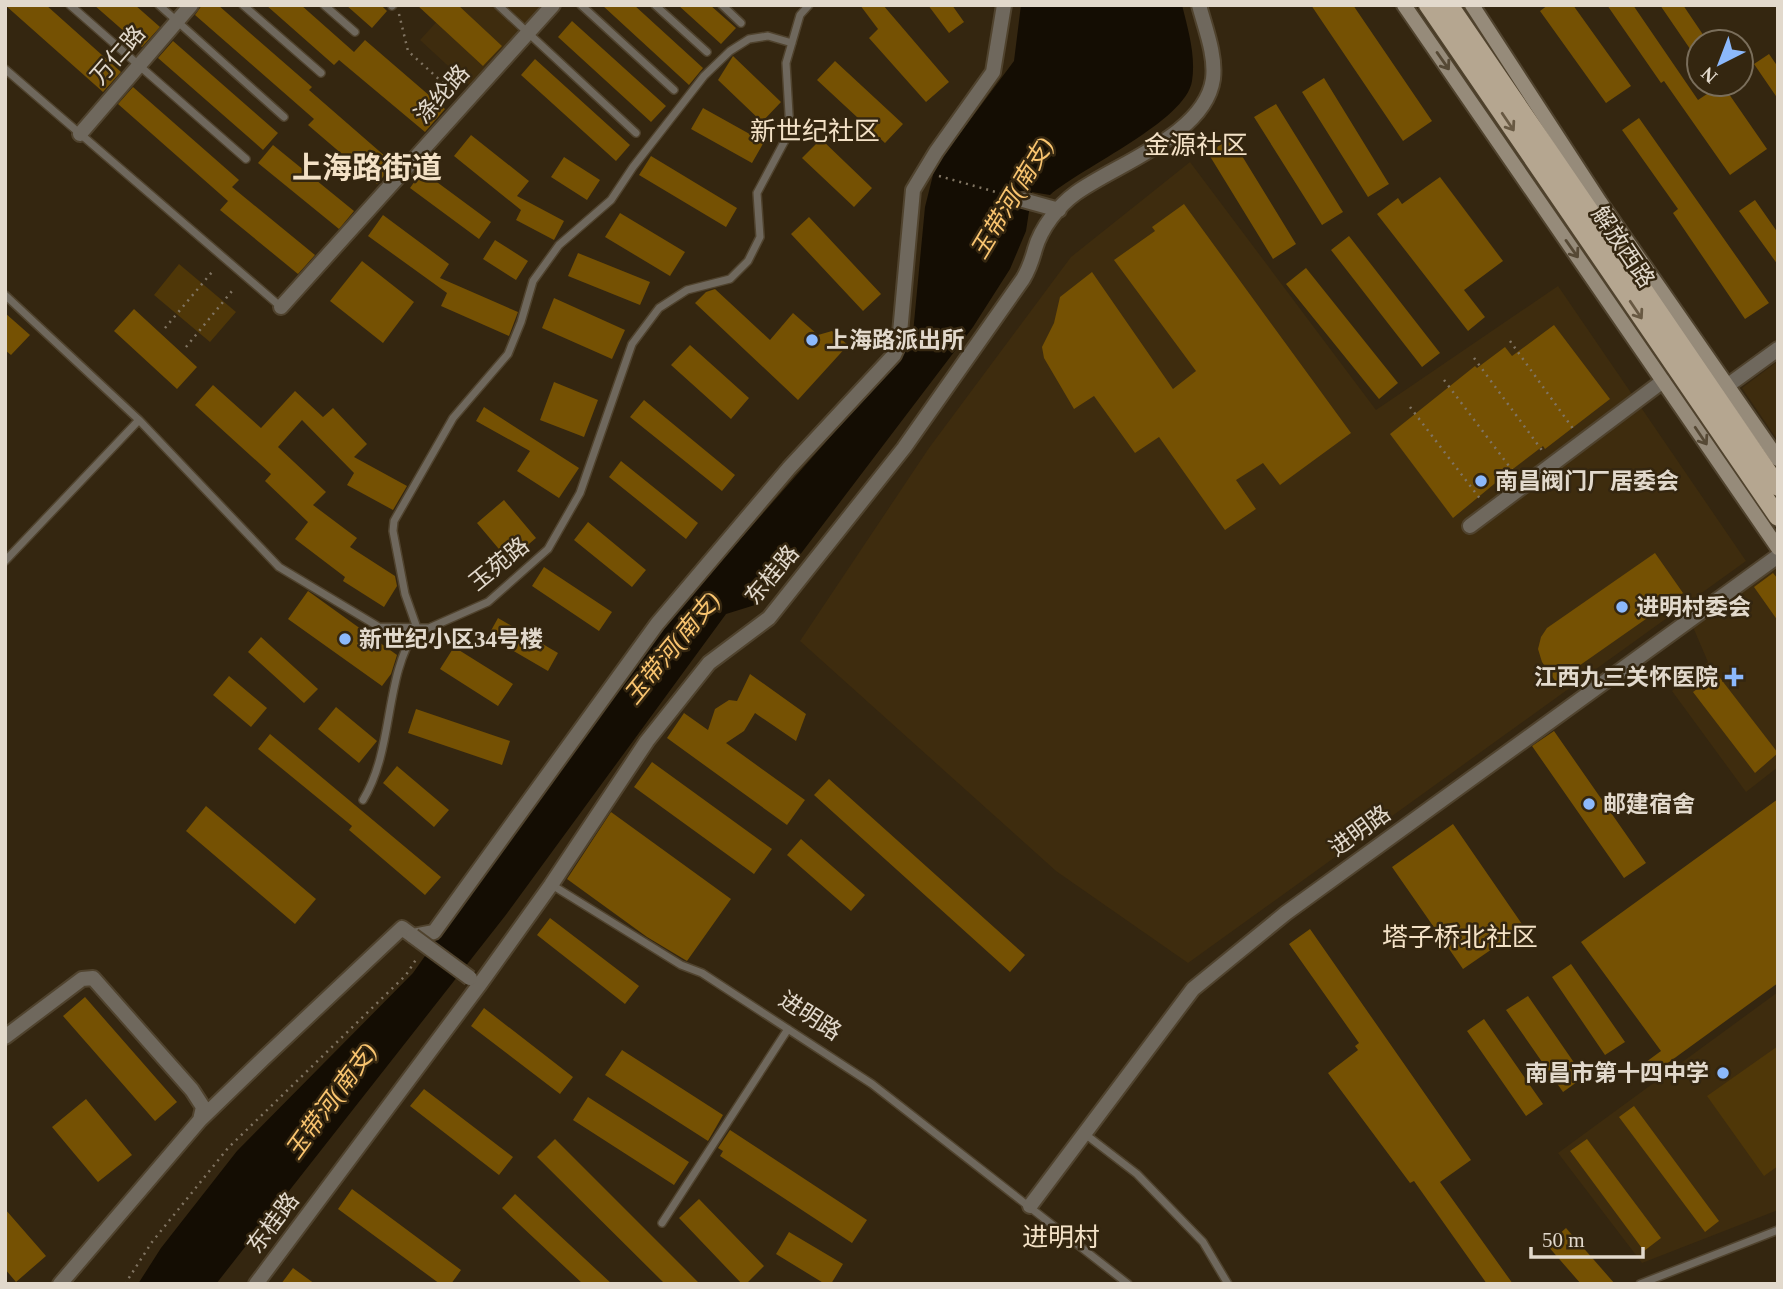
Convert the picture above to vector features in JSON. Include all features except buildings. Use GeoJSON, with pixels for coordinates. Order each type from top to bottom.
{"type":"FeatureCollection","features":[{"type":"Feature","properties":{"kind":"main road"},"geometry":{"type":"LineString","coordinates":[[1404,5],[1778,548]]}},
{"type":"Feature","properties":{"kind":"main road","name":"解放西路"},"geometry":{"type":"LineString","coordinates":[[1428,5],[1778,517]]}},
{"type":"Feature","properties":{"kind":"main road","name":"解放西路"},"geometry":{"type":"LineString","coordinates":[[1449,5],[1778,487]]}},
{"type":"Feature","properties":{"kind":"main road"},"geometry":{"type":"LineString","coordinates":[[1472,5],[1600,202],[1778,459]]}},
{"type":"Feature","properties":{"kind":"street","name":"万仁路"},"geometry":{"type":"LineString","coordinates":[[80,134],[191,5]]}},
{"type":"Feature","properties":{"kind":"street","name":"涤纶路"},"geometry":{"type":"LineString","coordinates":[[281,307],[553,5]]}},
{"type":"Feature","properties":{"kind":"street"},"geometry":{"type":"LineString","coordinates":[[413,936],[434,932],[657,624],[789,468],[894,355],[899,344],[913,190],[936,152],[993,72],[1004,5]]}},
{"type":"Feature","properties":{"kind":"street","name":"东桂路"},"geometry":{"type":"LineString","coordinates":[[256,1284],[475,981],[551,885],[647,741],[709,663],[769,618],[904,448],[1023,279],[1033,262],[1040,237],[1059,210],[1075,194],[1160,145],[1205,101],[1213,76],[1210,44],[1199,5]]}},
{"type":"Feature","properties":{"kind":"street"},"geometry":{"type":"LineString","coordinates":[[924,172],[939,176]]}},
{"type":"Feature","properties":{"kind":"street"},"geometry":{"type":"LineString","coordinates":[[1023,200],[1059,210]]}},
{"type":"Feature","properties":{"kind":"street"},"geometry":{"type":"LineString","coordinates":[[1727,386],[1778,349]]}},
{"type":"Feature","properties":{"kind":"street"},"geometry":{"type":"LineString","coordinates":[[1470,526],[1663,381]]}},
{"type":"Feature","properties":{"kind":"street","name":"进明路"},"geometry":{"type":"LineString","coordinates":[[1030,1206],[1193,989],[1286,913],[1778,556]]}},
{"type":"Feature","properties":{"kind":"street"},"geometry":{"type":"LineString","coordinates":[[60,1284],[200,1120],[402,929],[475,981]]}},
{"type":"Feature","properties":{"kind":"street"},"geometry":{"type":"LineString","coordinates":[[5,1037],[82,979],[93,978],[192,1090],[203,1107],[200,1120]]}},
{"type":"Feature","properties":{"kind":"lane"},"geometry":{"type":"LineString","coordinates":[[70,5],[246,159]]}},
{"type":"Feature","properties":{"kind":"lane"},"geometry":{"type":"LineString","coordinates":[[159,5],[284,117]]}},
{"type":"Feature","properties":{"kind":"lane"},"geometry":{"type":"LineString","coordinates":[[243,5],[321,74]]}},
{"type":"Feature","properties":{"kind":"lane"},"geometry":{"type":"LineString","coordinates":[[324,5],[355,32]]}},
{"type":"Feature","properties":{"kind":"lane"},"geometry":{"type":"LineString","coordinates":[[498,5],[636,133]]}},
{"type":"Feature","properties":{"kind":"lane"},"geometry":{"type":"LineString","coordinates":[[581,5],[674,90]]}},
{"type":"Feature","properties":{"kind":"lane"},"geometry":{"type":"LineString","coordinates":[[655,5],[707,52]]}},
{"type":"Feature","properties":{"kind":"lane"},"geometry":{"type":"LineString","coordinates":[[722,5],[741,23]]}},
{"type":"Feature","properties":{"kind":"lane","name":"玉苑路"},"geometry":{"type":"LineString","coordinates":[[5,296],[139,420],[279,568],[379,627],[429,628],[488,602],[548,549],[580,493],[632,344],[659,309],[687,290],[730,279],[748,261],[760,237],[757,194],[790,131],[786,63],[800,15],[809,5]]}},
{"type":"Feature","properties":{"kind":"lane"},"geometry":{"type":"LineString","coordinates":[[363,800],[376,774],[407,643],[417,628],[405,593],[393,531],[394,521],[453,418],[508,354],[533,281],[559,245],[611,200],[633,167],[704,76],[730,51],[749,39],[768,36],[792,43]]}},
{"type":"Feature","properties":{"kind":"lane"},"geometry":{"type":"LineString","coordinates":[[5,69],[281,307]]}},
{"type":"Feature","properties":{"kind":"lane"},"geometry":{"type":"LineString","coordinates":[[5,562],[139,420]]}},
{"type":"Feature","properties":{"kind":"lane","name":"进明路"},"geometry":{"type":"LineString","coordinates":[[551,885],[681,965],[702,973],[872,1084],[1128,1284]]}},
{"type":"Feature","properties":{"kind":"lane"},"geometry":{"type":"LineString","coordinates":[[662,1223],[789,1030]]}},
{"type":"Feature","properties":{"kind":"lane"},"geometry":{"type":"LineString","coordinates":[[1085,1133],[1137,1174],[1203,1242],[1228,1284]]}},
{"type":"Feature","properties":{"kind":"lane"},"geometry":{"type":"LineString","coordinates":[[1640,1284],[1778,1230]]}},
{"type":"Feature","properties":{"kind":"path"},"geometry":{"type":"LineString","coordinates":[[392,6],[398,11],[408,51],[465,103]]}},
{"type":"Feature","properties":{"kind":"path"},"geometry":{"type":"LineString","coordinates":[[939,176],[1023,200]]}},
{"type":"Feature","properties":{"kind":"path"},"geometry":{"type":"LineString","coordinates":[[165,328],[212,272]]}},
{"type":"Feature","properties":{"kind":"path"},"geometry":{"type":"LineString","coordinates":[[186,347],[232,291]]}},
{"type":"Feature","properties":{"kind":"path"},"geometry":{"type":"LineString","coordinates":[[1510,341],[1582,441]]}},
{"type":"Feature","properties":{"kind":"path"},"geometry":{"type":"LineString","coordinates":[[1474,358],[1552,464]]}},
{"type":"Feature","properties":{"kind":"path"},"geometry":{"type":"LineString","coordinates":[[1444,380],[1523,485]]}},
{"type":"Feature","properties":{"kind":"path"},"geometry":{"type":"LineString","coordinates":[[1410,407],[1489,511]]}},
{"type":"Feature","properties":{"kind":"path"},"geometry":{"type":"LineString","coordinates":[[125,1284],[152,1242],[228,1148],[406,975],[420,954]]}},
{"type":"Feature","properties":{"kind":"shaded area"},"geometry":{"type":"Polygon","coordinates":[[[452,5],[546,5],[471,87],[420,40],[452,5]]]}},
{"type":"Feature","properties":{"kind":"shaded area"},"geometry":{"type":"Polygon","coordinates":[[[1190,162],[1376,410],[1558,286],[1746,561],[1188,963],[1056,871],[800,641],[929,448],[1071,257],[1190,162]]]}},
{"type":"Feature","properties":{"kind":"shaded area"},"geometry":{"type":"Polygon","coordinates":[[[179,264],[236,312],[210,342],[154,295],[179,264]]]}},
{"type":"Feature","properties":{"kind":"shaded area"},"geometry":{"type":"Polygon","coordinates":[[[1778,361],[1778,441],[1742,388],[1778,361]]]}},
{"type":"Feature","properties":{"kind":"shaded area","name":"江西九三关怀医院"},"geometry":{"type":"Polygon","coordinates":[[[1776,563],[1778,767],[1746,792],[1672,691],[1708,662],[1693,627],[1776,563]]]}},
{"type":"Feature","properties":{"kind":"shaded area","name":"南昌市第十四中学"},"geometry":{"type":"Polygon","coordinates":[[[1778,992],[1778,1210],[1642,1263],[1558,1153],[1778,992]]]}},
{"type":"Feature","properties":{"kind":"shaded area"},"geometry":{"type":"Polygon","coordinates":[[[1778,1046],[1778,1166],[1764,1176],[1707,1096],[1778,1046]]]}},
{"type":"Feature","properties":{"kind":"water","name":"玉带河(南支)"},"geometry":{"type":"Polygon","coordinates":[[[1021,5],[1182,5],[1193,62],[1192,81],[1185,96],[1172,112],[1153,127],[1050,195],[1032,192],[1026,231],[1010,269],[973,327],[790,568],[755,605],[726,614],[505,916],[216,1284],[138,1284],[161,1248],[237,1151],[413,973],[634,660],[912,344],[925,207],[935,167],[1014,61],[1021,5]]]}},
{"type":"Feature","properties":{"kind":"place","name":"上海路派出所"},"geometry":{"type":"Point","coordinates":[812,340]}},
{"type":"Feature","properties":{"kind":"place","name":"南昌阀门厂居委会"},"geometry":{"type":"Point","coordinates":[1481,481]}},
{"type":"Feature","properties":{"kind":"place","name":"进明村委会"},"geometry":{"type":"Point","coordinates":[1622,607]}},
{"type":"Feature","properties":{"kind":"place","name":"新世纪小区34号楼"},"geometry":{"type":"Point","coordinates":[345,639]}},
{"type":"Feature","properties":{"kind":"place","name":"江西九三关怀医院"},"geometry":{"type":"Point","coordinates":[1734,677]}},
{"type":"Feature","properties":{"kind":"place","name":"邮建宿舍"},"geometry":{"type":"Point","coordinates":[1589,804]}},
{"type":"Feature","properties":{"kind":"place","name":"南昌市第十四中学"},"geometry":{"type":"Point","coordinates":[1723,1073]}},
{"type":"Feature","properties":{"kind":"district","name":"新世纪社区"},"geometry":{"type":"Point","coordinates":[815,131]}},
{"type":"Feature","properties":{"kind":"district","name":"金源社区"},"geometry":{"type":"Point","coordinates":[1196,145]}},
{"type":"Feature","properties":{"kind":"district","name":"上海路街道"},"geometry":{"type":"Point","coordinates":[367,167]}},
{"type":"Feature","properties":{"kind":"district","name":"塔子桥北社区"},"geometry":{"type":"Point","coordinates":[1460,937]}},
{"type":"Feature","properties":{"kind":"district","name":"进明村"},"geometry":{"type":"Point","coordinates":[1061,1237]}}]}
